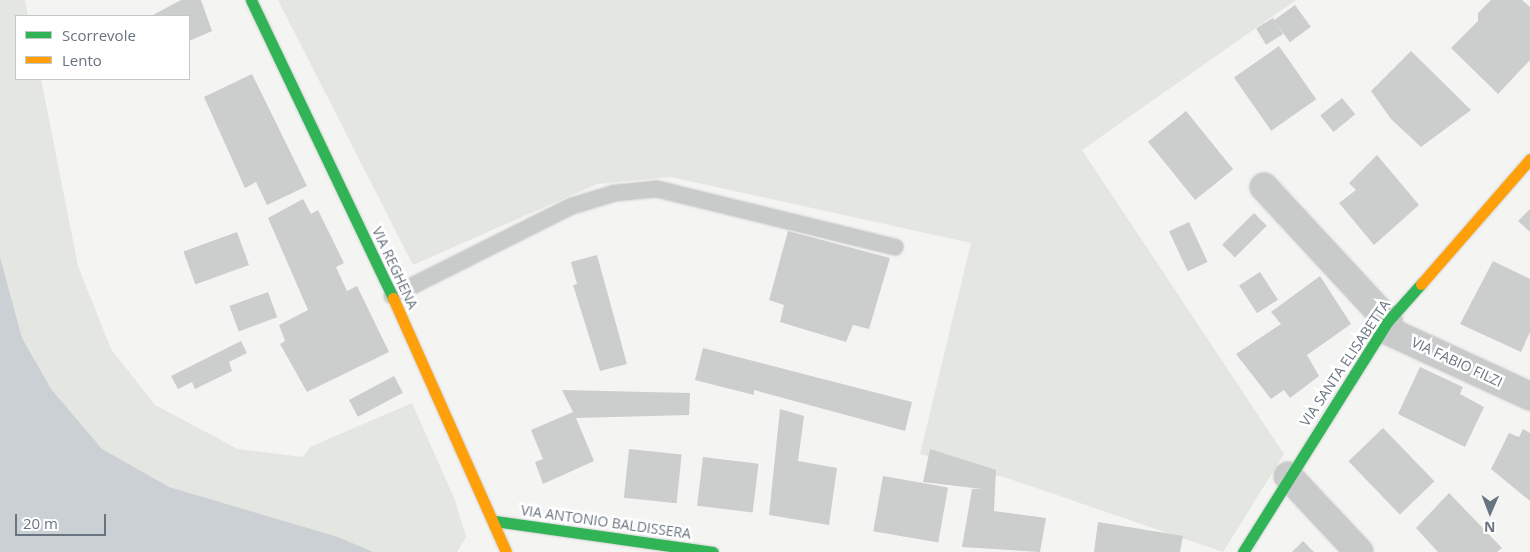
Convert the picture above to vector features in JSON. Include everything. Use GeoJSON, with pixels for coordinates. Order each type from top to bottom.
{"type":"FeatureCollection","features":[{"type":"Feature","properties":{"kind":"street","name":"VIA REGHENA"},"geometry":{"type":"LineString","coordinates":[[251,0],[392,296],[494,521],[506,552]]}},
{"type":"Feature","properties":{"kind":"street","name":"VIA SANTA ELISABETTA"},"geometry":{"type":"LineString","coordinates":[[1244,552],[1288,476],[1386,325],[1530,159]]}},
{"type":"Feature","properties":{"kind":"street"},"geometry":{"type":"LineString","coordinates":[[1264,187],[1386,325]]}},
{"type":"Feature","properties":{"kind":"street","name":"VIA FABIO FILZI"},"geometry":{"type":"LineString","coordinates":[[1386,325],[1530,396]]}},
{"type":"Feature","properties":{"kind":"street"},"geometry":{"type":"LineString","coordinates":[[1288,476],[1359,552]]}},
{"type":"Feature","properties":{"kind":"street","name":"VIA ANTONIO BALDISSERA"},"geometry":{"type":"LineString","coordinates":[[494,521],[713,552]]}},
{"type":"Feature","properties":{"kind":"lane"},"geometry":{"type":"LineString","coordinates":[[392,296],[572,206],[616,193],[656,189],[895,247]]}},
{"type":"Feature","properties":{"kind":"shaded area"},"geometry":{"type":"Polygon","coordinates":[[[0,0],[25,0],[28,15],[15,15],[15,80],[41,80],[78,266],[111,349],[155,405],[238,449],[303,457],[310,447],[412,403],[455,500],[466,537],[457,552],[0,552],[0,0]]]}},
{"type":"Feature","properties":{"kind":"shaded area"},"geometry":{"type":"Polygon","coordinates":[[[278,0],[1296,0],[1082,150],[1284,454],[1223,552],[1007,478],[920,454],[971,243],[671,177],[597,184],[413,265],[278,0]]]}},
{"type":"Feature","properties":{"kind":"shaded area"},"geometry":{"type":"Polygon","coordinates":[[[0,257],[22,338],[51,389],[102,449],[169,487],[338,537],[373,552],[0,552],[0,257]]]}},
{"type":"Feature","properties":{"kind":"building"},"geometry":{"type":"Polygon","coordinates":[[[181,0],[201,0],[212,31],[190,41],[190,15],[153,15],[181,0]]]}},
{"type":"Feature","properties":{"kind":"building"},"geometry":{"type":"Polygon","coordinates":[[[1491,0],[1522,0],[1530,7],[1530,60],[1498,94],[1451,48],[1478,21],[1478,13],[1491,0]]]}},
{"type":"Feature","properties":{"kind":"building"},"geometry":{"type":"Polygon","coordinates":[[[1295,5],[1311,27],[1290,42],[1274,20],[1295,5]]]}},
{"type":"Feature","properties":{"kind":"building"},"geometry":{"type":"Polygon","coordinates":[[[1273,18],[1283,34],[1266,45],[1256,29],[1273,18]]]}},
{"type":"Feature","properties":{"kind":"building"},"geometry":{"type":"Polygon","coordinates":[[[1279,46],[1316,99],[1271,131],[1234,78],[1279,46]]]}},
{"type":"Feature","properties":{"kind":"building"},"geometry":{"type":"Polygon","coordinates":[[[1411,51],[1471,110],[1421,147],[1391,119],[1371,91],[1411,51]]]}},
{"type":"Feature","properties":{"kind":"building"},"geometry":{"type":"Polygon","coordinates":[[[252,74],[307,186],[267,205],[256,182],[245,188],[204,97],[252,74]]]}},
{"type":"Feature","properties":{"kind":"building"},"geometry":{"type":"Polygon","coordinates":[[[1342,98],[1355,114],[1333,132],[1320,116],[1342,98]]]}},
{"type":"Feature","properties":{"kind":"building"},"geometry":{"type":"Polygon","coordinates":[[[1186,111],[1233,169],[1195,200],[1148,142],[1186,111]]]}},
{"type":"Feature","properties":{"kind":"building"},"geometry":{"type":"Polygon","coordinates":[[[1377,155],[1419,205],[1374,245],[1339,203],[1356,190],[1349,183],[1377,155]]]}},
{"type":"Feature","properties":{"kind":"building"},"geometry":{"type":"Polygon","coordinates":[[[303,199],[311,214],[318,210],[344,263],[336,267],[347,291],[357,286],[389,352],[307,392],[280,344],[285,341],[279,325],[308,310],[268,218],[303,199]]]}},
{"type":"Feature","properties":{"kind":"building"},"geometry":{"type":"Polygon","coordinates":[[[1530,209],[1530,232],[1518,221],[1530,209]]]}},
{"type":"Feature","properties":{"kind":"building"},"geometry":{"type":"Polygon","coordinates":[[[1254,213],[1267,226],[1235,258],[1222,245],[1254,213]]]}},
{"type":"Feature","properties":{"kind":"building"},"geometry":{"type":"Polygon","coordinates":[[[1189,222],[1208,262],[1188,271],[1169,231],[1189,222]]]}},
{"type":"Feature","properties":{"kind":"building"},"geometry":{"type":"Polygon","coordinates":[[[788,231],[890,258],[869,329],[853,325],[846,342],[780,322],[784,305],[769,300],[788,231]]]}},
{"type":"Feature","properties":{"kind":"building"},"geometry":{"type":"Polygon","coordinates":[[[237,232],[249,265],[195,284],[183,251],[237,232]]]}},
{"type":"Feature","properties":{"kind":"building"},"geometry":{"type":"Polygon","coordinates":[[[597,255],[627,364],[600,371],[573,285],[577,284],[571,262],[597,255]]]}},
{"type":"Feature","properties":{"kind":"building"},"geometry":{"type":"Polygon","coordinates":[[[1493,261],[1530,279],[1530,332],[1521,352],[1460,324],[1493,261]]]}},
{"type":"Feature","properties":{"kind":"building"},"geometry":{"type":"Polygon","coordinates":[[[1260,272],[1278,300],[1257,313],[1239,286],[1260,272]]]}},
{"type":"Feature","properties":{"kind":"building"},"geometry":{"type":"Polygon","coordinates":[[[1320,276],[1351,324],[1307,355],[1319,376],[1290,398],[1284,390],[1271,399],[1236,354],[1281,324],[1271,312],[1320,276]]]}},
{"type":"Feature","properties":{"kind":"building"},"geometry":{"type":"Polygon","coordinates":[[[268,292],[277,317],[239,331],[229,306],[268,292]]]}},
{"type":"Feature","properties":{"kind":"building"},"geometry":{"type":"Polygon","coordinates":[[[241,341],[247,353],[229,362],[232,371],[195,389],[192,382],[178,389],[171,376],[241,341]]]}},
{"type":"Feature","properties":{"kind":"building"},"geometry":{"type":"Polygon","coordinates":[[[703,348],[912,402],[905,431],[754,390],[754,395],[695,380],[703,348]]]}},
{"type":"Feature","properties":{"kind":"building"},"geometry":{"type":"Polygon","coordinates":[[[1420,367],[1463,387],[1460,394],[1484,407],[1465,447],[1398,414],[1420,367]]]}},
{"type":"Feature","properties":{"kind":"building"},"geometry":{"type":"Polygon","coordinates":[[[394,376],[403,393],[358,417],[349,400],[394,376]]]}},
{"type":"Feature","properties":{"kind":"building"},"geometry":{"type":"Polygon","coordinates":[[[562,390],[690,393],[689,415],[576,418],[594,461],[543,484],[535,462],[543,459],[531,430],[573,412],[562,390]]]}},
{"type":"Feature","properties":{"kind":"building"},"geometry":{"type":"Polygon","coordinates":[[[780,409],[804,416],[798,461],[837,468],[829,525],[769,515],[780,409]]]}},
{"type":"Feature","properties":{"kind":"building"},"geometry":{"type":"Polygon","coordinates":[[[1383,428],[1434,481],[1400,515],[1348,461],[1383,428]]]}},
{"type":"Feature","properties":{"kind":"building"},"geometry":{"type":"Polygon","coordinates":[[[1523,429],[1530,433],[1530,501],[1491,469],[1509,433],[1519,437],[1523,429]]]}},
{"type":"Feature","properties":{"kind":"building"},"geometry":{"type":"Polygon","coordinates":[[[629,449],[682,455],[677,503],[624,498],[629,449]]]}},
{"type":"Feature","properties":{"kind":"building"},"geometry":{"type":"Polygon","coordinates":[[[930,449],[996,470],[994,511],[1046,518],[1040,552],[962,547],[972,489],[982,489],[923,482],[930,449]]]}},
{"type":"Feature","properties":{"kind":"building"},"geometry":{"type":"Polygon","coordinates":[[[703,457],[759,464],[753,512],[697,506],[703,457]]]}},
{"type":"Feature","properties":{"kind":"building"},"geometry":{"type":"Polygon","coordinates":[[[883,476],[948,487],[938,543],[873,531],[883,476]]]}},
{"type":"Feature","properties":{"kind":"building"},"geometry":{"type":"Polygon","coordinates":[[[1449,493],[1502,548],[1497,552],[1438,552],[1416,528],[1449,493]]]}},
{"type":"Feature","properties":{"kind":"building"},"geometry":{"type":"Polygon","coordinates":[[[1098,522],[1183,536],[1180,552],[1094,552],[1098,522]]]}},
{"type":"Feature","properties":{"kind":"building"},"geometry":{"type":"Polygon","coordinates":[[[1303,541],[1314,552],[1292,552],[1303,541]]]}},
{"type":"Feature","properties":{"kind":"traffic: fast"},"geometry":{"type":"LineString","coordinates":[[251,0],[393,298]]}},
{"type":"Feature","properties":{"kind":"traffic: fast"},"geometry":{"type":"LineString","coordinates":[[1243,552],[1388,321],[1421,284]]}},
{"type":"Feature","properties":{"kind":"traffic: fast"},"geometry":{"type":"LineString","coordinates":[[495,521],[713,552]]}},
{"type":"Feature","properties":{"kind":"traffic: slow"},"geometry":{"type":"LineString","coordinates":[[1421,284],[1530,159]]}},
{"type":"Feature","properties":{"kind":"traffic: slow"},"geometry":{"type":"LineString","coordinates":[[393,298],[506,552]]}}]}
